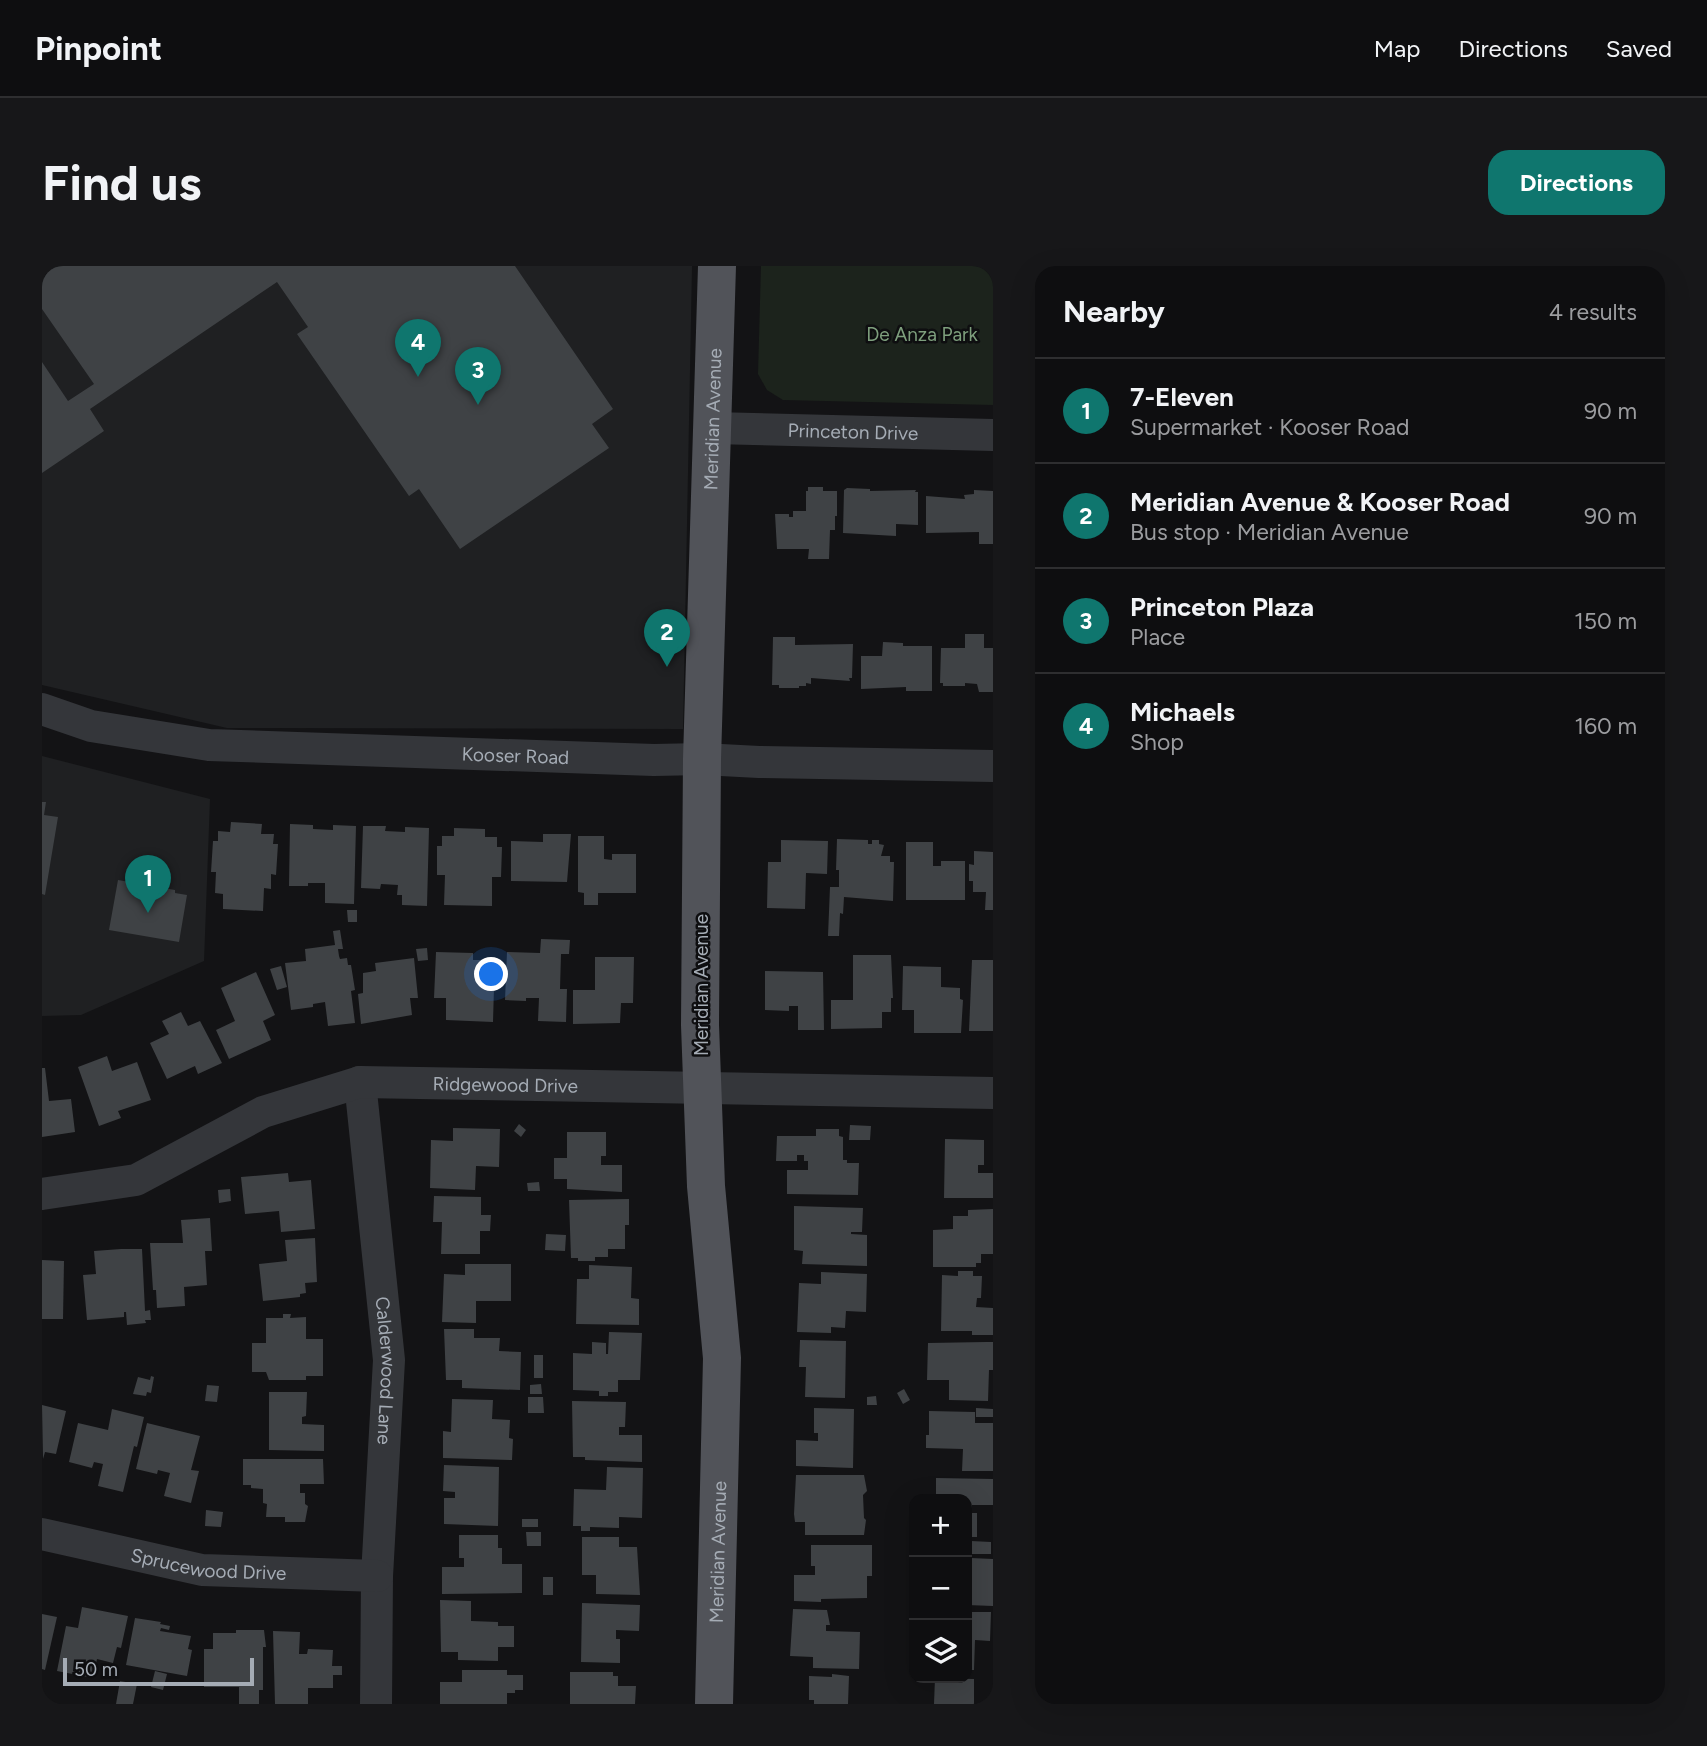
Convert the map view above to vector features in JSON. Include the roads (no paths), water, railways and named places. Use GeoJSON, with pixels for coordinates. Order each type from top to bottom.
{"type":"FeatureCollection","features":[{"type":"Feature","properties":{"kind":"main road","name":"Meridian Avenue"},"geometry":{"type":"LineString","coordinates":[[714,1704],[722,1358],[706,1186],[700,1025],[702,759],[716,266]]}},
{"type":"Feature","properties":{"kind":"street","name":"Princeton Drive"},"geometry":{"type":"LineString","coordinates":[[713,428],[993,435]]}},
{"type":"Feature","properties":{"kind":"street","name":"Kooser Road"},"geometry":{"type":"LineString","coordinates":[[42,709],[91,726],[209,745],[628,760],[702,759],[993,766]]}},
{"type":"Feature","properties":{"kind":"street","name":"Ridgewood Drive"},"geometry":{"type":"LineString","coordinates":[[42,1194],[136,1180],[263,1112],[360,1082],[993,1093]]}},
{"type":"Feature","properties":{"kind":"street","name":"Calderwood Lane"},"geometry":{"type":"LineString","coordinates":[[360,1082],[389,1360],[377,1576],[376,1704]]}},
{"type":"Feature","properties":{"kind":"street","name":"Sprucewood Drive"},"geometry":{"type":"LineString","coordinates":[[42,1534],[202,1570],[377,1576]]}},
{"type":"Feature","properties":{"kind":"place","name":"Michaels"},"geometry":{"type":"Point","coordinates":[418,377]}},
{"type":"Feature","properties":{"kind":"place","name":"Princeton Plaza"},"geometry":{"type":"Point","coordinates":[478,405]}},
{"type":"Feature","properties":{"kind":"place","name":"Meridian Avenue & Kooser Road"},"geometry":{"type":"Point","coordinates":[667,667]}},
{"type":"Feature","properties":{"kind":"place","name":"7-Eleven"},"geometry":{"type":"Point","coordinates":[148,913]}},
{"type":"Feature","properties":{"kind":"park label","name":"De Anza Park"},"geometry":{"type":"Point","coordinates":[922,334]}}]}
